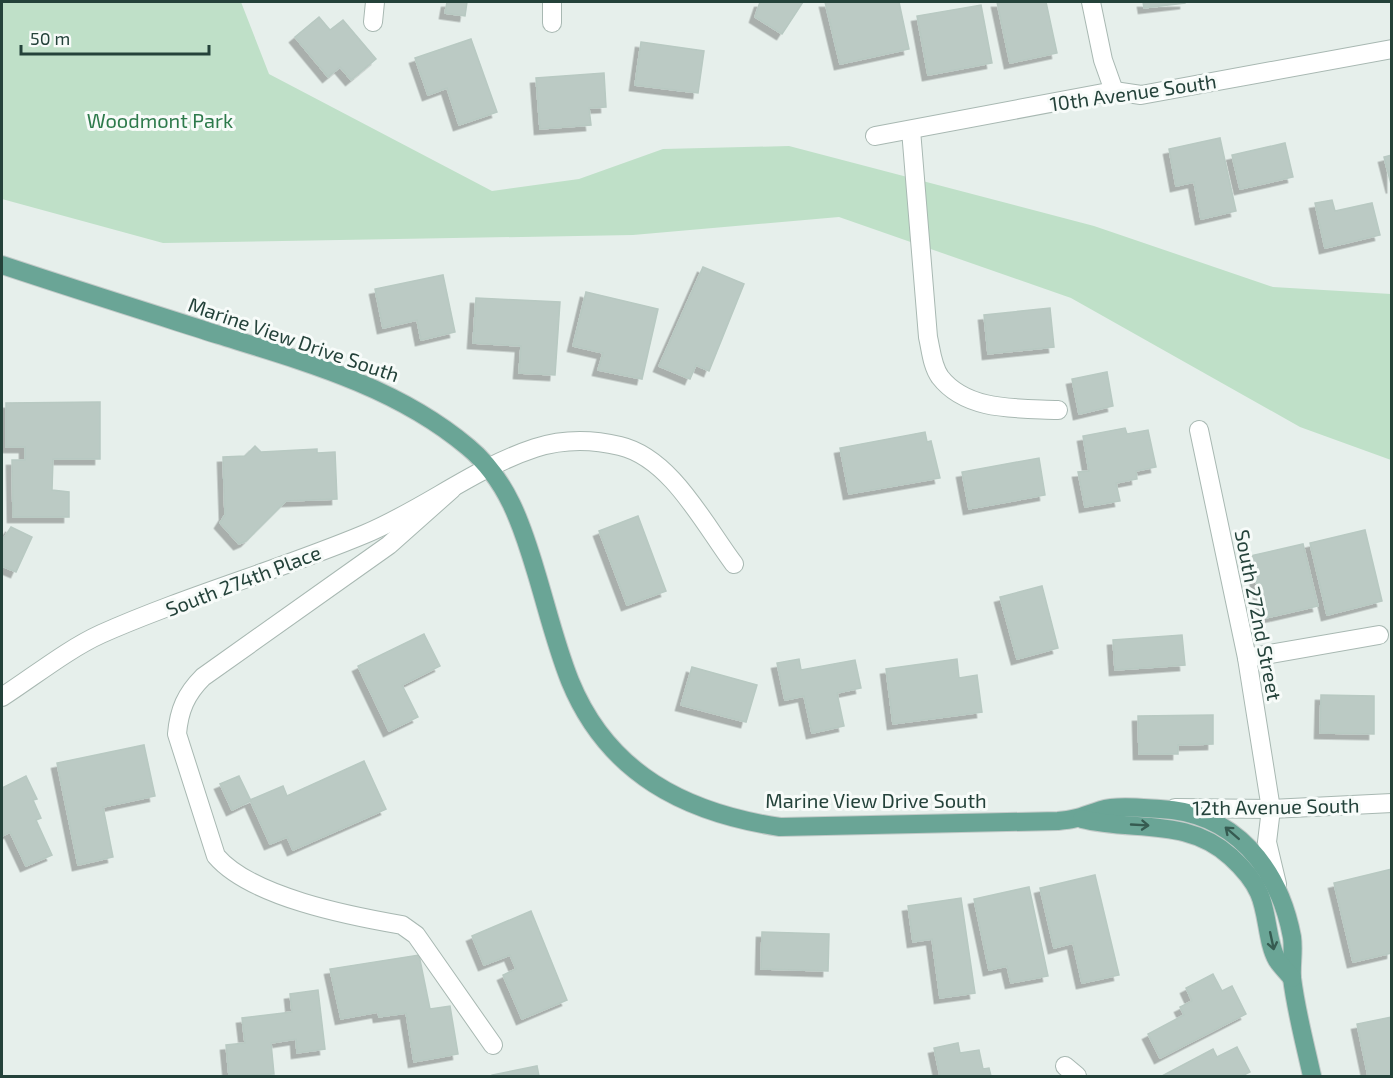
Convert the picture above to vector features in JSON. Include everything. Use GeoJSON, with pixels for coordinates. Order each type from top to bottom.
{"type":"FeatureCollection","features":[{"type":"Feature","properties":{"kind":"main road","name":"Marine View Drive South"},"geometry":{"type":"LineString","coordinates":[[2,266],[283,355],[392,396],[434,420],[470,448],[505,491],[522,525],[561,656],[583,706],[603,738],[633,770],[666,793],[739,820],[780,827],[1082,819],[1102,809],[1161,808]]}},
{"type":"Feature","properties":{"kind":"main road"},"geometry":{"type":"LineString","coordinates":[[1161,808],[1194,815],[1227,827],[1266,867],[1290,926],[1293,941],[1292,978],[1312,1077]]}},
{"type":"Feature","properties":{"kind":"main road"},"geometry":{"type":"LineString","coordinates":[[1082,819],[1106,825],[1160,827],[1216,843],[1239,864],[1255,885],[1266,910],[1276,958],[1292,978]]}},
{"type":"Feature","properties":{"kind":"street"},"geometry":{"type":"LineString","coordinates":[[373,22],[375,2]]}},
{"type":"Feature","properties":{"kind":"street"},"geometry":{"type":"LineString","coordinates":[[552,2],[552,23]]}},
{"type":"Feature","properties":{"kind":"street"},"geometry":{"type":"LineString","coordinates":[[1091,2],[1103,60],[1114,91]]}},
{"type":"Feature","properties":{"kind":"street","name":"10th Avenue South"},"geometry":{"type":"LineString","coordinates":[[875,136],[1114,91],[1141,95],[1392,49]]}},
{"type":"Feature","properties":{"kind":"street"},"geometry":{"type":"LineString","coordinates":[[911,130],[928,337],[934,366],[941,378],[949,385],[976,401],[998,407],[1058,410]]}},
{"type":"Feature","properties":{"kind":"street","name":"South 272nd Street"},"geometry":{"type":"LineString","coordinates":[[1199,430],[1247,658],[1271,809],[1267,842],[1269,857],[1290,926]]}},
{"type":"Feature","properties":{"kind":"street","name":"South 274th Place"},"geometry":{"type":"LineString","coordinates":[[2,697],[100,635],[367,533],[488,468],[533,448],[558,442],[590,441],[622,447],[648,458],[666,471],[734,564]]}},
{"type":"Feature","properties":{"kind":"street"},"geometry":{"type":"LineString","coordinates":[[452,489],[389,545],[203,678],[189,691],[178,718],[177,734],[213,846],[221,862],[265,889],[291,899],[402,925],[416,934],[493,1045]]}},
{"type":"Feature","properties":{"kind":"street"},"geometry":{"type":"LineString","coordinates":[[1247,658],[1379,635]]}},
{"type":"Feature","properties":{"kind":"street","name":"12th Avenue South"},"geometry":{"type":"LineString","coordinates":[[1161,808],[1271,809],[1392,803]]}},
{"type":"Feature","properties":{"kind":"green space","name":"Woodmont Park"},"geometry":{"type":"Polygon","coordinates":[[[2,2],[241,2],[269,74],[492,191],[579,179],[663,149],[789,146],[1094,226],[1273,287],[1391,294],[1391,460],[1300,427],[1071,298],[839,217],[633,235],[163,243],[2,199],[2,2]]]}},
{"type":"Feature","properties":{"kind":"building"},"geometry":{"type":"Polygon","coordinates":[[[447,2],[467,2],[465,16],[445,13],[447,2]]]}},
{"type":"Feature","properties":{"kind":"building"},"geometry":{"type":"Polygon","coordinates":[[[760,2],[803,2],[782,34],[755,17],[760,2]]]}},
{"type":"Feature","properties":{"kind":"building"},"geometry":{"type":"Polygon","coordinates":[[[825,2],[899,2],[909,49],[840,64],[825,2]]]}},
{"type":"Feature","properties":{"kind":"building"},"geometry":{"type":"Polygon","coordinates":[[[997,2],[1046,2],[1057,53],[1010,63],[997,2]]]}},
{"type":"Feature","properties":{"kind":"building"},"geometry":{"type":"Polygon","coordinates":[[[1143,2],[1185,2],[1185,3],[1144,8],[1143,2]]]}},
{"type":"Feature","properties":{"kind":"building"},"geometry":{"type":"Polygon","coordinates":[[[981,5],[992,63],[928,75],[917,16],[981,5]]]}},
{"type":"Feature","properties":{"kind":"building"},"geometry":{"type":"Polygon","coordinates":[[[319,17],[330,30],[343,20],[376,59],[351,80],[340,67],[328,77],[295,37],[319,17]]]}},
{"type":"Feature","properties":{"kind":"building"},"geometry":{"type":"Polygon","coordinates":[[[471,39],[497,112],[459,125],[447,88],[428,95],[415,58],[471,39]]]}},
{"type":"Feature","properties":{"kind":"building"},"geometry":{"type":"Polygon","coordinates":[[[641,42],[704,51],[698,93],[635,85],[641,42]]]}},
{"type":"Feature","properties":{"kind":"building"},"geometry":{"type":"Polygon","coordinates":[[[604,73],[606,107],[589,108],[591,125],[540,129],[536,78],[604,73]]]}},
{"type":"Feature","properties":{"kind":"building"},"geometry":{"type":"Polygon","coordinates":[[[1220,138],[1236,211],[1201,219],[1194,182],[1176,186],[1169,149],[1220,138]]]}},
{"type":"Feature","properties":{"kind":"building"},"geometry":{"type":"Polygon","coordinates":[[[1285,143],[1293,177],[1240,189],[1232,155],[1285,143]]]}},
{"type":"Feature","properties":{"kind":"building"},"geometry":{"type":"Polygon","coordinates":[[[1392,155],[1392,188],[1384,157],[1392,155]]]}},
{"type":"Feature","properties":{"kind":"building"},"geometry":{"type":"Polygon","coordinates":[[[1332,200],[1335,211],[1372,203],[1380,235],[1325,248],[1315,203],[1332,200]]]}},
{"type":"Feature","properties":{"kind":"building"},"geometry":{"type":"Polygon","coordinates":[[[703,267],[744,284],[709,371],[696,365],[690,379],[659,366],[703,267]]]}},
{"type":"Feature","properties":{"kind":"building"},"geometry":{"type":"Polygon","coordinates":[[[443,275],[455,332],[421,340],[417,320],[383,328],[375,289],[443,275]]]}},
{"type":"Feature","properties":{"kind":"building"},"geometry":{"type":"Polygon","coordinates":[[[586,292],[658,309],[642,379],[598,370],[603,353],[573,346],[586,292]]]}},
{"type":"Feature","properties":{"kind":"building"},"geometry":{"type":"Polygon","coordinates":[[[476,298],[560,302],[555,375],[519,373],[521,346],[473,343],[476,298]]]}},
{"type":"Feature","properties":{"kind":"building"},"geometry":{"type":"Polygon","coordinates":[[[1050,308],[1054,347],[988,354],[984,315],[1050,308]]]}},
{"type":"Feature","properties":{"kind":"building"},"geometry":{"type":"Polygon","coordinates":[[[1107,372],[1113,406],[1079,414],[1072,379],[1107,372]]]}},
{"type":"Feature","properties":{"kind":"building"},"geometry":{"type":"Polygon","coordinates":[[[100,402],[100,459],[53,459],[52,490],[69,492],[69,517],[13,517],[12,460],[25,460],[25,447],[6,447],[6,403],[100,402]]]}},
{"type":"Feature","properties":{"kind":"building"},"geometry":{"type":"Polygon","coordinates":[[[1125,428],[1127,434],[1148,430],[1156,467],[1136,471],[1137,479],[1116,483],[1120,501],[1085,507],[1078,472],[1089,471],[1083,436],[1125,428]]]}},
{"type":"Feature","properties":{"kind":"building"},"geometry":{"type":"Polygon","coordinates":[[[925,432],[927,442],[931,441],[940,478],[849,494],[840,448],[925,432]]]}},
{"type":"Feature","properties":{"kind":"building"},"geometry":{"type":"Polygon","coordinates":[[[255,446],[261,452],[317,449],[317,453],[335,452],[337,499],[286,501],[246,541],[239,544],[220,523],[225,515],[223,457],[245,456],[255,446]]]}},
{"type":"Feature","properties":{"kind":"building"},"geometry":{"type":"Polygon","coordinates":[[[1039,458],[1045,495],[969,509],[962,472],[1039,458]]]}},
{"type":"Feature","properties":{"kind":"building"},"geometry":{"type":"Polygon","coordinates":[[[638,516],[666,591],[627,605],[599,531],[638,516]]]}},
{"type":"Feature","properties":{"kind":"building"},"geometry":{"type":"Polygon","coordinates":[[[11,527],[32,537],[16,572],[2,566],[2,541],[11,527]]]}},
{"type":"Feature","properties":{"kind":"building"},"geometry":{"type":"Polygon","coordinates":[[[1365,530],[1382,601],[1327,615],[1310,543],[1365,530]]]}},
{"type":"Feature","properties":{"kind":"building"},"geometry":{"type":"Polygon","coordinates":[[[1303,544],[1318,606],[1265,618],[1250,556],[1303,544]]]}},
{"type":"Feature","properties":{"kind":"building"},"geometry":{"type":"Polygon","coordinates":[[[1042,586],[1058,648],[1017,659],[1000,597],[1042,586]]]}},
{"type":"Feature","properties":{"kind":"building"},"geometry":{"type":"Polygon","coordinates":[[[424,634],[440,666],[402,685],[418,717],[389,731],[358,666],[424,634]]]}},
{"type":"Feature","properties":{"kind":"building"},"geometry":{"type":"Polygon","coordinates":[[[1182,635],[1185,665],[1115,670],[1113,640],[1182,635]]]}},
{"type":"Feature","properties":{"kind":"building"},"geometry":{"type":"Polygon","coordinates":[[[799,659],[801,670],[855,660],[861,688],[837,693],[844,726],[812,733],[804,696],[785,700],[777,663],[799,659]]]}},
{"type":"Feature","properties":{"kind":"building"},"geometry":{"type":"Polygon","coordinates":[[[957,659],[959,678],[977,675],[982,712],[893,724],[886,669],[957,659]]]}},
{"type":"Feature","properties":{"kind":"building"},"geometry":{"type":"Polygon","coordinates":[[[692,667],[757,685],[746,722],[681,705],[692,667]]]}},
{"type":"Feature","properties":{"kind":"building"},"geometry":{"type":"Polygon","coordinates":[[[1321,695],[1374,696],[1374,734],[1320,733],[1321,695]]]}},
{"type":"Feature","properties":{"kind":"building"},"geometry":{"type":"Polygon","coordinates":[[[1213,715],[1213,744],[1178,745],[1178,754],[1139,754],[1138,716],[1213,715]]]}},
{"type":"Feature","properties":{"kind":"building"},"geometry":{"type":"Polygon","coordinates":[[[144,745],[155,796],[103,807],[113,857],[78,865],[57,763],[144,745]]]}},
{"type":"Feature","properties":{"kind":"building"},"geometry":{"type":"Polygon","coordinates":[[[364,761],[386,809],[293,850],[287,837],[270,844],[250,800],[283,786],[287,796],[364,761]]]}},
{"type":"Feature","properties":{"kind":"building"},"geometry":{"type":"Polygon","coordinates":[[[26,776],[37,799],[33,800],[41,818],[36,820],[52,855],[26,866],[10,832],[2,836],[2,788],[26,776]]]}},
{"type":"Feature","properties":{"kind":"building"},"geometry":{"type":"Polygon","coordinates":[[[239,776],[251,801],[232,810],[220,784],[239,776]]]}},
{"type":"Feature","properties":{"kind":"building"},"geometry":{"type":"Polygon","coordinates":[[[1392,869],[1392,953],[1353,962],[1334,883],[1392,869]]]}},
{"type":"Feature","properties":{"kind":"building"},"geometry":{"type":"Polygon","coordinates":[[[1095,875],[1119,975],[1082,983],[1073,943],[1054,948],[1040,888],[1095,875]]]}},
{"type":"Feature","properties":{"kind":"building"},"geometry":{"type":"Polygon","coordinates":[[[1029,887],[1048,976],[1011,983],[1007,966],[989,970],[974,899],[1029,887]]]}},
{"type":"Feature","properties":{"kind":"building"},"geometry":{"type":"Polygon","coordinates":[[[961,898],[975,993],[940,998],[932,939],[913,942],[908,906],[961,898]]]}},
{"type":"Feature","properties":{"kind":"building"},"geometry":{"type":"Polygon","coordinates":[[[531,911],[567,1000],[522,1019],[503,975],[516,969],[510,955],[484,965],[472,936],[531,911]]]}},
{"type":"Feature","properties":{"kind":"building"},"geometry":{"type":"Polygon","coordinates":[[[762,932],[829,934],[828,971],[761,969],[762,932]]]}},
{"type":"Feature","properties":{"kind":"building"},"geometry":{"type":"Polygon","coordinates":[[[419,955],[430,1009],[450,1006],[458,1054],[414,1062],[406,1013],[379,1017],[378,1012],[341,1019],[330,969],[419,955]]]}},
{"type":"Feature","properties":{"kind":"building"},"geometry":{"type":"Polygon","coordinates":[[[1213,974],[1222,991],[1232,986],[1246,1014],[1160,1058],[1148,1034],[1184,1015],[1180,1007],[1192,1001],[1186,988],[1213,974]]]}},
{"type":"Feature","properties":{"kind":"building"},"geometry":{"type":"Polygon","coordinates":[[[318,990],[325,1049],[297,1053],[296,1039],[271,1043],[274,1074],[229,1076],[226,1045],[245,1043],[242,1018],[292,1012],[290,994],[318,990]]]}},
{"type":"Feature","properties":{"kind":"building"},"geometry":{"type":"Polygon","coordinates":[[[1392,1017],[1392,1076],[1368,1076],[1357,1024],[1392,1017]]]}},
{"type":"Feature","properties":{"kind":"building"},"geometry":{"type":"Polygon","coordinates":[[[958,1043],[960,1053],[979,1050],[983,1069],[989,1068],[991,1076],[940,1076],[934,1048],[958,1043]]]}},
{"type":"Feature","properties":{"kind":"building"},"geometry":{"type":"Polygon","coordinates":[[[1237,1047],[1250,1072],[1242,1076],[1162,1076],[1213,1049],[1217,1057],[1237,1047]]]}},
{"type":"Feature","properties":{"kind":"building"},"geometry":{"type":"Polygon","coordinates":[[[537,1066],[539,1076],[492,1076],[492,1075],[537,1066]]]}}]}
